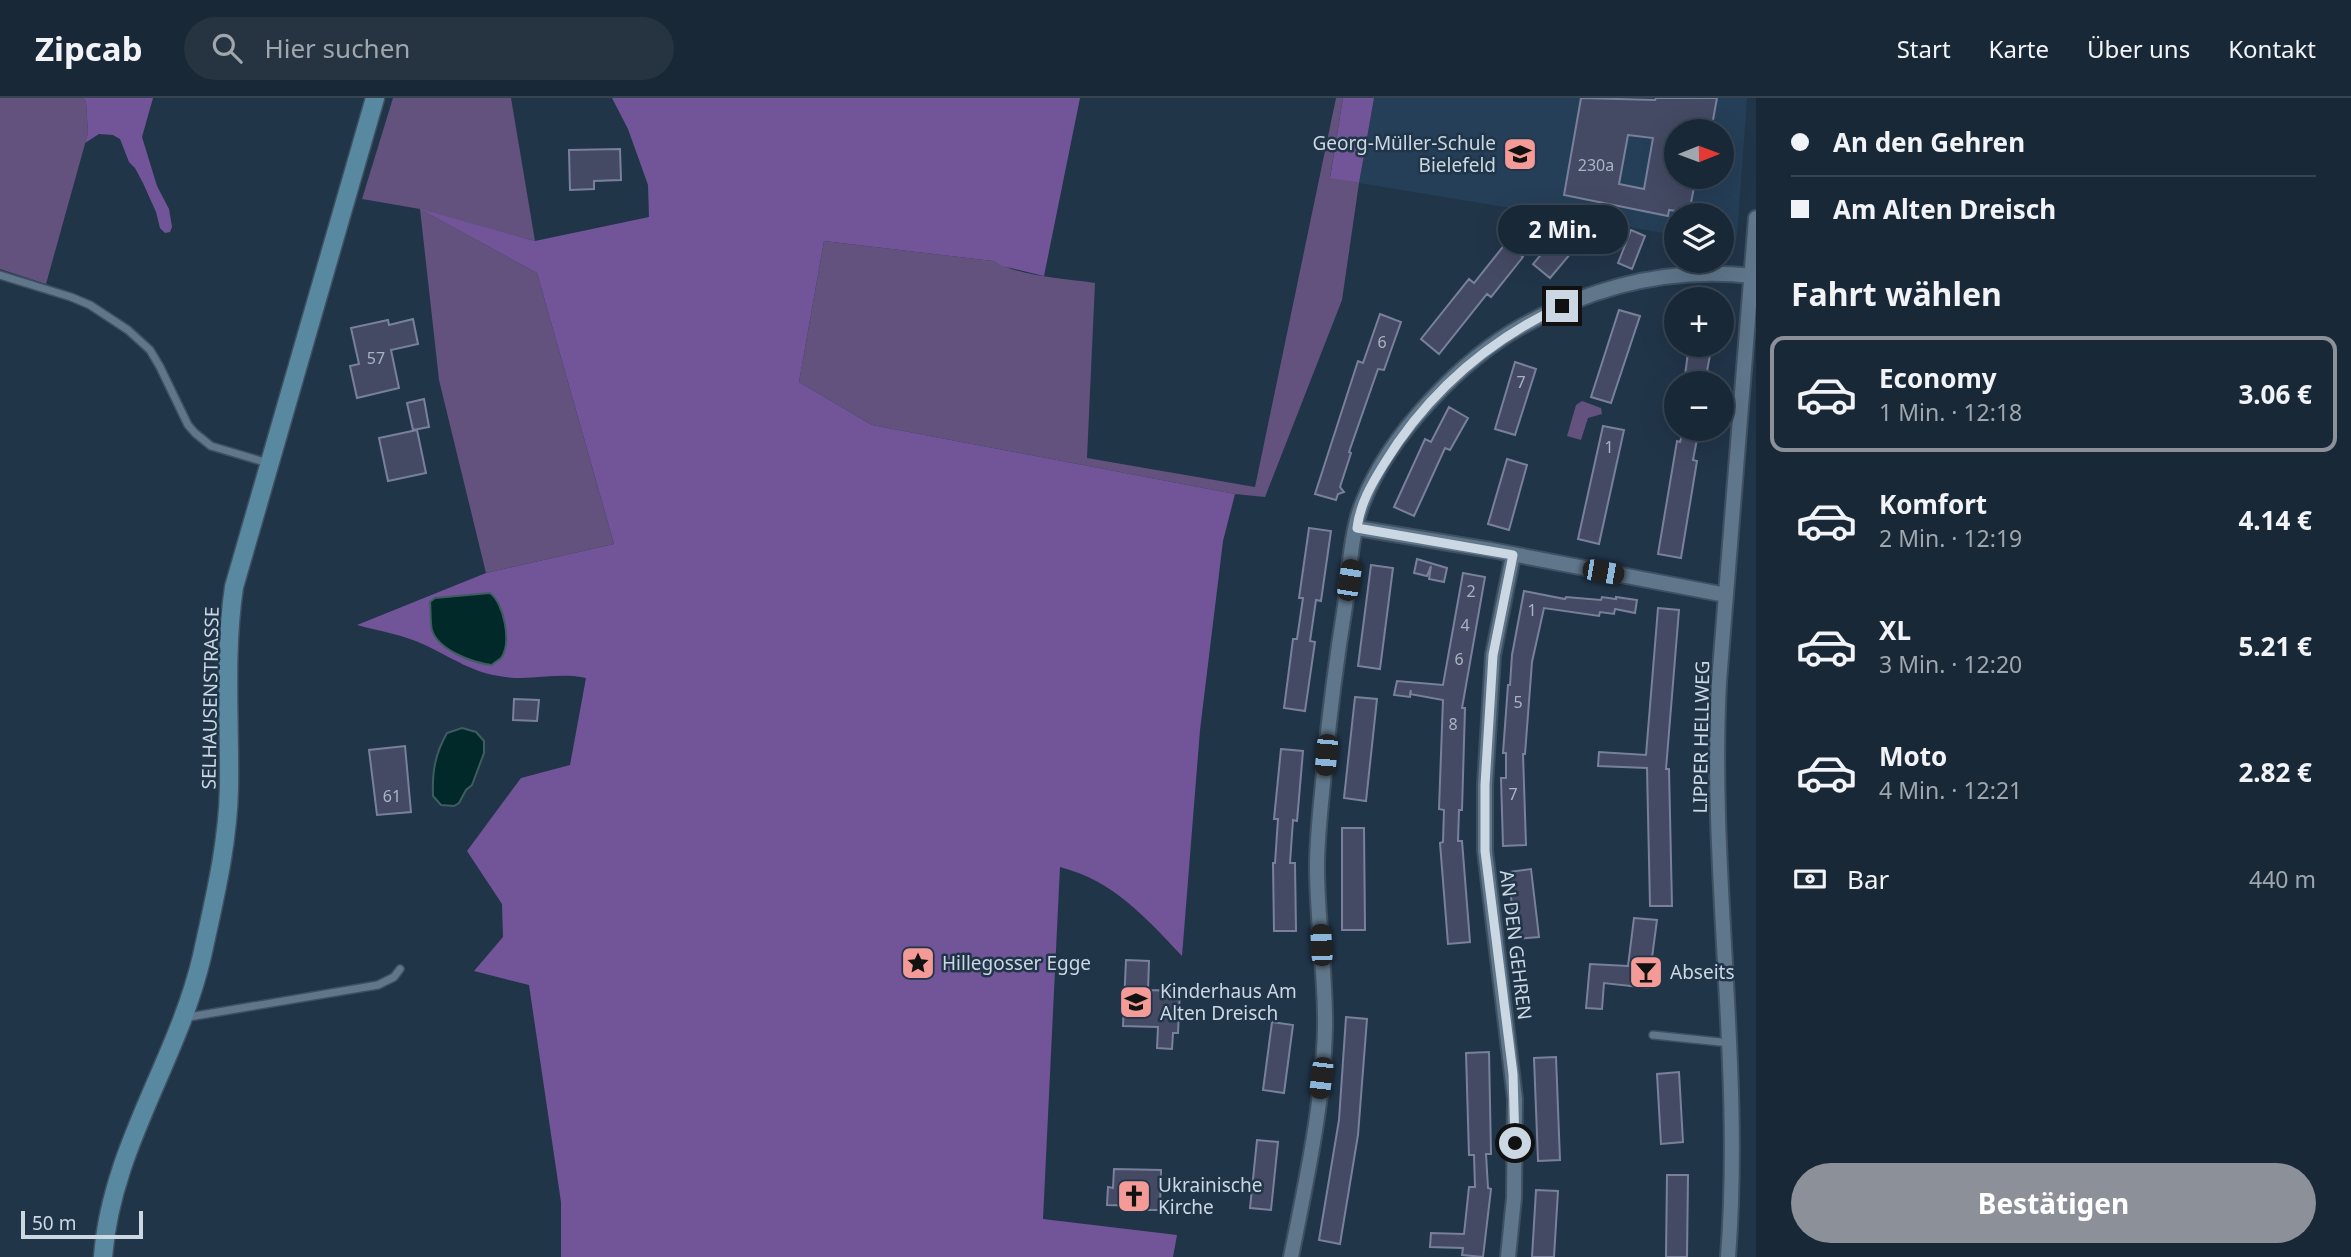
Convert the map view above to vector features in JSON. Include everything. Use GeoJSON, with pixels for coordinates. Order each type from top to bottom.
{"type":"FeatureCollection","features":[{"type":"Feature","properties":{"kind":"street","name":"SELHAUSENSTRASSE"},"geometry":{"type":"LineString","coordinates":[[103,1257],[107,1221],[131,1137],[182,1018],[201,960],[221,865],[229,791],[228,669],[234,587],[375,98]]}},
{"type":"Feature","properties":{"kind":"street","name":"LIPPER HELLWEG"},"geometry":{"type":"LineString","coordinates":[[1728,1257],[1731,1187],[1730,1044],[1722,928],[1717,767],[1718,694],[1756,218]]}},
{"type":"Feature","properties":{"kind":"street"},"geometry":{"type":"LineString","coordinates":[[1291,1257],[1322,1066],[1325,1028],[1317,866],[1335,670],[1362,503],[1396,443],[1413,422],[1451,379],[1513,331],[1567,303],[1630,282],[1700,272],[1752,276]]}},
{"type":"Feature","properties":{"kind":"street"},"geometry":{"type":"LineString","coordinates":[[1357,528],[1726,595]]}},
{"type":"Feature","properties":{"kind":"street","name":"AN DEN GEHREN"},"geometry":{"type":"LineString","coordinates":[[1508,1257],[1515,1186],[1515,1099],[1485,851],[1485,785],[1493,655],[1513,555]]}},
{"type":"Feature","properties":{"kind":"lane"},"geometry":{"type":"LineString","coordinates":[[0,275],[90,304],[128,330],[150,350],[188,425],[195,433],[211,446],[269,464]]}},
{"type":"Feature","properties":{"kind":"lane"},"geometry":{"type":"LineString","coordinates":[[182,1018],[378,985],[394,977],[400,969]]}},
{"type":"Feature","properties":{"kind":"lane"},"geometry":{"type":"LineString","coordinates":[[1653,1035],[1730,1044]]}},
{"type":"Feature","properties":{"kind":"shaded area"},"geometry":{"type":"Polygon","coordinates":[[[0,98],[83,98],[86,102],[88,133],[46,284],[0,269],[0,98]]]}},
{"type":"Feature","properties":{"kind":"shaded area"},"geometry":{"type":"Polygon","coordinates":[[[83,98],[153,98],[142,137],[157,186],[169,209],[172,227],[170,232],[165,233],[160,228],[143,183],[129,162],[120,139],[113,135],[99,134],[85,143],[88,133],[86,102],[83,98]]]}},
{"type":"Feature","properties":{"kind":"shaded area"},"geometry":{"type":"Polygon","coordinates":[[[393,98],[511,98],[535,241],[424,211],[537,273],[614,544],[486,573],[439,380],[420,209],[362,199],[393,98]]]}},
{"type":"Feature","properties":{"kind":"shaded area"},"geometry":{"type":"Polygon","coordinates":[[[612,98],[1080,98],[1044,276],[1002,266],[993,261],[824,241],[799,382],[872,425],[1235,494],[1223,541],[1200,730],[1182,956],[1141,914],[1113,891],[1097,881],[1060,867],[1043,1219],[1177,1235],[1173,1257],[561,1257],[561,1202],[529,985],[474,971],[503,937],[502,904],[467,851],[521,778],[570,765],[586,678],[515,678],[493,675],[473,669],[417,642],[357,625],[486,573],[614,544],[537,273],[420,209],[535,241],[649,217],[648,185],[628,129],[612,98]]]}},
{"type":"Feature","properties":{"kind":"shaded area"},"geometry":{"type":"Polygon","coordinates":[[[1336,98],[1343,98],[1330,177],[1359,183],[1342,300],[1265,497],[1235,494],[872,425],[799,382],[824,241],[993,261],[1029,274],[1095,283],[1087,458],[1255,487],[1336,98]]]}},
{"type":"Feature","properties":{"kind":"shaded area"},"geometry":{"type":"Polygon","coordinates":[[[1343,98],[1374,98],[1359,183],[1330,178],[1343,98]]]}},
{"type":"Feature","properties":{"kind":"shaded area","name":"Georg-Müller-Schule Bielefeld"},"geometry":{"type":"Polygon","coordinates":[[[1374,98],[1747,98],[1737,237],[1734,239],[1734,203],[1664,203],[1664,233],[1359,183],[1374,98]]]}},
{"type":"Feature","properties":{"kind":"shaded area"},"geometry":{"type":"Polygon","coordinates":[[[1582,401],[1601,408],[1602,414],[1588,418],[1581,440],[1567,436],[1576,405],[1582,401]]]}},
{"type":"Feature","properties":{"kind":"shaded area"},"geometry":{"type":"Polygon","coordinates":[[[490,593],[503,614],[506,633],[501,658],[492,665],[475,662],[441,644],[432,630],[430,602],[435,598],[490,593]]]}},
{"type":"Feature","properties":{"kind":"shaded area"},"geometry":{"type":"Polygon","coordinates":[[[462,728],[476,732],[484,741],[484,753],[472,785],[459,803],[454,806],[441,805],[433,796],[437,756],[447,733],[462,728]]]}},
{"type":"Feature","properties":{"kind":"building"},"geometry":{"type":"Polygon","coordinates":[[[1581,98],[1717,98],[1713,119],[1664,119],[1664,189],[1694,189],[1691,203],[1664,203],[1664,215],[1564,195],[1581,98]],[[1628,135],[1619,184],[1644,189],[1653,138],[1628,135]]]}},
{"type":"Feature","properties":{"kind":"building"},"geometry":{"type":"Polygon","coordinates":[[[620,149],[621,180],[594,181],[594,189],[570,190],[569,150],[620,149]]]}},
{"type":"Feature","properties":{"kind":"building"},"geometry":{"type":"Polygon","coordinates":[[[1565,226],[1582,240],[1550,278],[1533,264],[1565,226]]]}},
{"type":"Feature","properties":{"kind":"building"},"geometry":{"type":"Polygon","coordinates":[[[1631,230],[1645,236],[1632,269],[1618,263],[1631,230]]]}},
{"type":"Feature","properties":{"kind":"building"},"geometry":{"type":"Polygon","coordinates":[[[1506,243],[1523,257],[1491,297],[1487,294],[1439,354],[1421,339],[1469,279],[1474,283],[1506,243]]]}},
{"type":"Feature","properties":{"kind":"building"},"geometry":{"type":"Polygon","coordinates":[[[1619,310],[1640,316],[1611,403],[1591,397],[1619,310]]]}},
{"type":"Feature","properties":{"kind":"building"},"geometry":{"type":"Polygon","coordinates":[[[1380,314],[1401,322],[1384,370],[1378,369],[1349,452],[1351,453],[1340,487],[1344,492],[1338,494],[1336,500],[1315,494],[1358,361],[1363,363],[1380,314]]]}},
{"type":"Feature","properties":{"kind":"building"},"geometry":{"type":"Polygon","coordinates":[[[413,319],[418,344],[391,350],[399,388],[357,398],[350,366],[359,364],[351,328],[388,320],[389,325],[413,319]]]}},
{"type":"Feature","properties":{"kind":"building"},"geometry":{"type":"Polygon","coordinates":[[[1687,357],[1710,357],[1707,371],[1686,371],[1687,357]]]}},
{"type":"Feature","properties":{"kind":"building"},"geometry":{"type":"Polygon","coordinates":[[[1515,362],[1536,369],[1515,435],[1495,429],[1515,362]]]}},
{"type":"Feature","properties":{"kind":"building"},"geometry":{"type":"Polygon","coordinates":[[[424,399],[429,427],[413,430],[407,403],[424,399]]]}},
{"type":"Feature","properties":{"kind":"building"},"geometry":{"type":"Polygon","coordinates":[[[1449,407],[1468,418],[1450,450],[1445,448],[1414,516],[1394,507],[1425,439],[1431,442],[1449,407]]]}},
{"type":"Feature","properties":{"kind":"building"},"geometry":{"type":"Polygon","coordinates":[[[1603,426],[1624,430],[1599,544],[1578,539],[1603,426]]]}},
{"type":"Feature","properties":{"kind":"building"},"geometry":{"type":"Polygon","coordinates":[[[417,430],[426,473],[388,481],[379,438],[417,430]]]}},
{"type":"Feature","properties":{"kind":"building"},"geometry":{"type":"Polygon","coordinates":[[[1677,441],[1697,441],[1693,460],[1697,461],[1681,558],[1658,554],[1677,441]]]}},
{"type":"Feature","properties":{"kind":"building"},"geometry":{"type":"Polygon","coordinates":[[[1507,459],[1527,465],[1509,530],[1488,524],[1507,459]]]}},
{"type":"Feature","properties":{"kind":"building"},"geometry":{"type":"Polygon","coordinates":[[[1309,528],[1331,531],[1321,601],[1316,600],[1310,641],[1315,642],[1305,711],[1284,708],[1293,639],[1297,639],[1303,598],[1299,598],[1309,528]]]}},
{"type":"Feature","properties":{"kind":"building"},"geometry":{"type":"Polygon","coordinates":[[[1417,559],[1447,568],[1444,582],[1429,579],[1431,566],[1427,576],[1414,573],[1417,559]]]}},
{"type":"Feature","properties":{"kind":"building"},"geometry":{"type":"Polygon","coordinates":[[[1371,565],[1393,568],[1380,669],[1358,666],[1371,565]]]}},
{"type":"Feature","properties":{"kind":"building"},"geometry":{"type":"Polygon","coordinates":[[[1463,573],[1485,577],[1462,708],[1465,708],[1462,810],[1459,810],[1458,841],[1462,841],[1470,942],[1448,944],[1440,843],[1443,842],[1444,810],[1439,809],[1443,700],[1410,694],[1410,697],[1394,695],[1397,681],[1443,685],[1463,573]]]}},
{"type":"Feature","properties":{"kind":"building"},"geometry":{"type":"Polygon","coordinates":[[[1524,591],[1565,599],[1601,600],[1602,597],[1616,597],[1637,600],[1635,613],[1615,609],[1614,614],[1600,612],[1599,616],[1544,608],[1532,662],[1523,754],[1526,845],[1503,846],[1501,778],[1506,778],[1506,753],[1503,753],[1508,685],[1524,591]]]}},
{"type":"Feature","properties":{"kind":"building"},"geometry":{"type":"Polygon","coordinates":[[[1658,608],[1679,610],[1666,769],[1669,769],[1672,906],[1650,906],[1647,768],[1598,766],[1599,752],[1646,755],[1658,608]]]}},
{"type":"Feature","properties":{"kind":"building"},"geometry":{"type":"Polygon","coordinates":[[[1355,697],[1377,699],[1366,801],[1344,798],[1355,697]]]}},
{"type":"Feature","properties":{"kind":"building"},"geometry":{"type":"Polygon","coordinates":[[[514,699],[539,700],[537,721],[513,720],[514,699]]]}},
{"type":"Feature","properties":{"kind":"building"},"geometry":{"type":"Polygon","coordinates":[[[405,746],[411,812],[377,815],[369,750],[405,746]]]}},
{"type":"Feature","properties":{"kind":"building"},"geometry":{"type":"Polygon","coordinates":[[[1281,749],[1303,751],[1297,821],[1293,820],[1290,863],[1295,863],[1296,931],[1274,931],[1273,863],[1278,819],[1274,819],[1281,749]]]}},
{"type":"Feature","properties":{"kind":"building"},"geometry":{"type":"Polygon","coordinates":[[[1342,828],[1364,828],[1365,930],[1342,930],[1342,828]]]}},
{"type":"Feature","properties":{"kind":"building"},"geometry":{"type":"Polygon","coordinates":[[[1531,869],[1539,937],[1516,939],[1508,872],[1531,869]]]}},
{"type":"Feature","properties":{"kind":"building"},"geometry":{"type":"Polygon","coordinates":[[[1634,918],[1657,920],[1648,988],[1604,983],[1602,1009],[1586,1008],[1590,964],[1628,966],[1634,918]]]}},
{"type":"Feature","properties":{"kind":"building","name":"Kinderhaus Am Alten Dreisch"},"geometry":{"type":"Polygon","coordinates":[[[1126,960],[1149,961],[1148,990],[1180,991],[1178,1033],[1173,1033],[1172,1049],[1157,1048],[1158,1027],[1123,1026],[1126,960]]]}},
{"type":"Feature","properties":{"kind":"building"},"geometry":{"type":"Polygon","coordinates":[[[1346,1017],[1367,1019],[1358,1135],[1340,1244],[1319,1240],[1339,1120],[1346,1017]]]}},
{"type":"Feature","properties":{"kind":"building"},"geometry":{"type":"Polygon","coordinates":[[[1272,1022],[1293,1025],[1284,1093],[1263,1090],[1272,1022]]]}},
{"type":"Feature","properties":{"kind":"building"},"geometry":{"type":"Polygon","coordinates":[[[1489,1052],[1491,1154],[1486,1154],[1488,1188],[1491,1189],[1483,1257],[1462,1255],[1463,1248],[1430,1247],[1431,1233],[1464,1234],[1469,1187],[1475,1187],[1474,1155],[1469,1155],[1466,1053],[1489,1052]]]}},
{"type":"Feature","properties":{"kind":"building"},"geometry":{"type":"Polygon","coordinates":[[[1556,1057],[1560,1160],[1538,1161],[1534,1058],[1556,1057]]]}},
{"type":"Feature","properties":{"kind":"building"},"geometry":{"type":"Polygon","coordinates":[[[1679,1072],[1683,1142],[1661,1144],[1657,1074],[1679,1072]]]}},
{"type":"Feature","properties":{"kind":"building"},"geometry":{"type":"Polygon","coordinates":[[[1257,1140],[1278,1142],[1271,1210],[1250,1208],[1257,1140]]]}},
{"type":"Feature","properties":{"kind":"building","name":"Ukrainische Kirche"},"geometry":{"type":"Polygon","coordinates":[[[1114,1169],[1161,1170],[1160,1210],[1140,1210],[1140,1206],[1107,1205],[1108,1187],[1113,1188],[1114,1169]]]}},
{"type":"Feature","properties":{"kind":"building"},"geometry":{"type":"Polygon","coordinates":[[[1667,1175],[1688,1175],[1687,1257],[1666,1257],[1667,1175]]]}},
{"type":"Feature","properties":{"kind":"building"},"geometry":{"type":"Polygon","coordinates":[[[1536,1190],[1558,1191],[1554,1257],[1532,1257],[1536,1190]]]}},
{"type":"Feature","properties":{"kind":"place","name":"Georg-Müller-Schule Bielefeld"},"geometry":{"type":"Point","coordinates":[1520,154]}},
{"type":"Feature","properties":{"kind":"place","name":"Hillegosser Egge"},"geometry":{"type":"Point","coordinates":[918,963]}},
{"type":"Feature","properties":{"kind":"place","name":"Abseits"},"geometry":{"type":"Point","coordinates":[1646,972]}},
{"type":"Feature","properties":{"kind":"place","name":"Kinderhaus Am Alten Dreisch"},"geometry":{"type":"Point","coordinates":[1136,1002]}},
{"type":"Feature","properties":{"kind":"place","name":"Ukrainische Kirche"},"geometry":{"type":"Point","coordinates":[1134,1196]}},
{"type":"Feature","properties":{"kind":"route"},"geometry":{"type":"LineString","coordinates":[[1515,1143],[1513,1074],[1485,851],[1485,785],[1493,655],[1513,555],[1357,528],[1362,503],[1396,443],[1439,391],[1498,341],[1537,317],[1562,306]]}}]}
